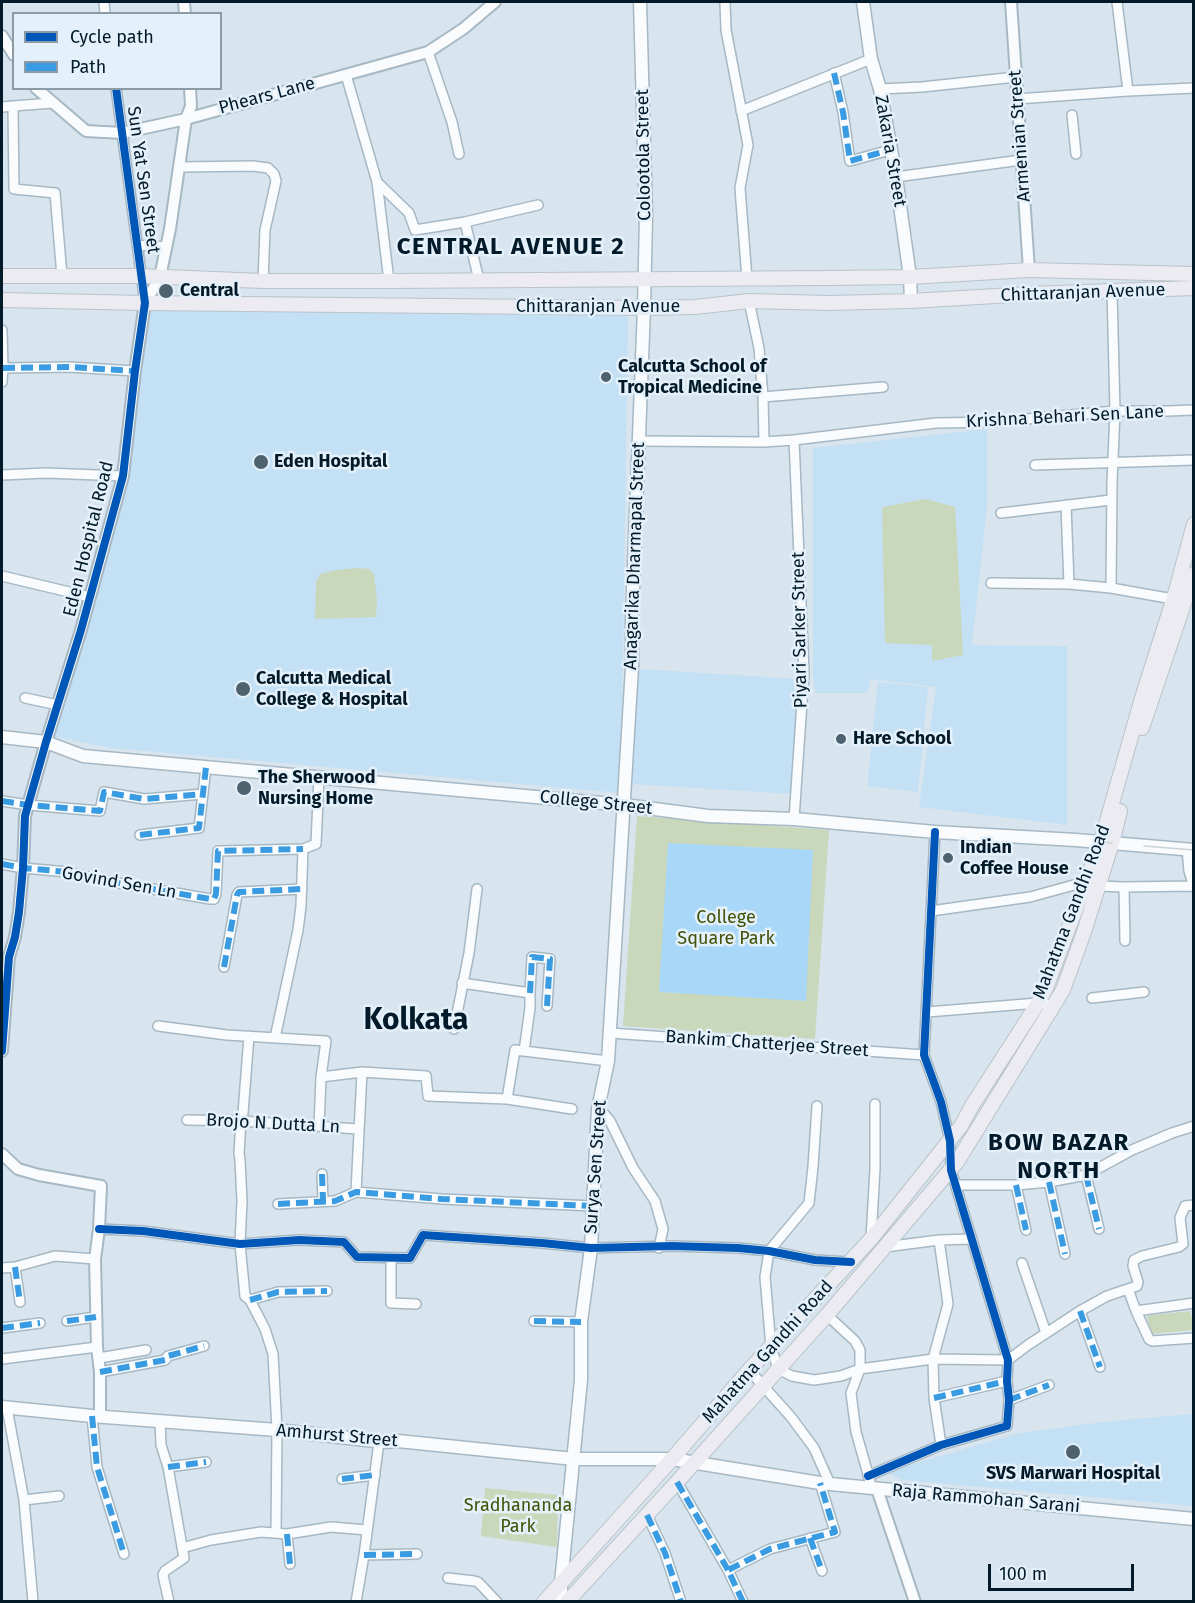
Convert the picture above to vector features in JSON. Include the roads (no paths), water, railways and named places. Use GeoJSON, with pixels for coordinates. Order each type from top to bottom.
{"type":"FeatureCollection","features":[{"type":"Feature","properties":{"kind":"main road","name":"Colootola Street"},"geometry":{"type":"LineString","coordinates":[[640,2],[646,216],[644,308]]}},
{"type":"Feature","properties":{"kind":"main road","name":"Zakaria Street"},"geometry":{"type":"LineString","coordinates":[[863,2],[871,59],[880,89],[896,177],[910,277],[911,301]]}},
{"type":"Feature","properties":{"kind":"main road"},"geometry":{"type":"LineString","coordinates":[[2,276],[389,281],[910,277],[1029,270],[1194,273]]}},
{"type":"Feature","properties":{"kind":"main road","name":"Chittaranjan Avenue"},"geometry":{"type":"LineString","coordinates":[[2,300],[644,308],[749,301],[830,303],[911,301],[1194,288]]}},
{"type":"Feature","properties":{"kind":"main road","name":"Anagarika Dharmapal Street"},"geometry":{"type":"LineString","coordinates":[[624,805],[633,667],[632,616],[644,308]]}},
{"type":"Feature","properties":{"kind":"main road","name":"Mahatma Gandhi Road"},"geometry":{"type":"LineString","coordinates":[[1106,843],[1142,698],[1194,524]]}},
{"type":"Feature","properties":{"kind":"main road","name":"Mahatma Gandhi Road"},"geometry":{"type":"LineString","coordinates":[[544,1602],[749,1370],[851,1262],[961,1126],[1038,1003],[1091,884],[1194,574]]}},
{"type":"Feature","properties":{"kind":"main road","name":"College Street"},"geometry":{"type":"LineString","coordinates":[[2,737],[46,742],[83,756],[624,805],[708,816],[794,819],[936,832],[1190,850]]}},
{"type":"Feature","properties":{"kind":"main road","name":"Surya Sen Street"},"geometry":{"type":"LineString","coordinates":[[561,1602],[581,1380],[581,1322],[591,1248],[598,1110],[608,1061],[624,805]]}},
{"type":"Feature","properties":{"kind":"main road","name":"Mahatma Gandhi Road"},"geometry":{"type":"LineString","coordinates":[[567,1602],[827,1315],[951,1170],[1063,990],[1084,932],[1091,884]]}},
{"type":"Feature","properties":{"kind":"main road","name":"Amhurst Street"},"geometry":{"type":"LineString","coordinates":[[4,1407],[278,1430],[379,1442],[398,1441],[574,1459],[672,1459]]}},
{"type":"Feature","properties":{"kind":"main road","name":"Raja Rammohan Sarani"},"geometry":{"type":"LineString","coordinates":[[672,1459],[825,1484],[1194,1519]]}},
{"type":"Feature","properties":{"kind":"street","name":"Phears Lane"},"geometry":{"type":"LineString","coordinates":[[38,90],[86,131],[122,133],[186,119],[428,52],[463,29],[495,2]]}},
{"type":"Feature","properties":{"kind":"street"},"geometry":{"type":"LineString","coordinates":[[725,2],[726,30],[748,145],[740,188],[747,279]]}},
{"type":"Feature","properties":{"kind":"street","name":"Armenian Street"},"geometry":{"type":"LineString","coordinates":[[1011,2],[1029,270]]}},
{"type":"Feature","properties":{"kind":"street"},"geometry":{"type":"LineString","coordinates":[[1117,2],[1128,91]]}},
{"type":"Feature","properties":{"kind":"street"},"geometry":{"type":"LineString","coordinates":[[2,36],[12,52]]}},
{"type":"Feature","properties":{"kind":"street"},"geometry":{"type":"LineString","coordinates":[[428,52],[452,122],[459,154]]}},
{"type":"Feature","properties":{"kind":"street"},"geometry":{"type":"LineString","coordinates":[[741,111],[871,59]]}},
{"type":"Feature","properties":{"kind":"street"},"geometry":{"type":"LineString","coordinates":[[834,73],[843,112],[850,161],[890,150]]}},
{"type":"Feature","properties":{"kind":"street"},"geometry":{"type":"LineString","coordinates":[[346,75],[377,182],[389,281]]}},
{"type":"Feature","properties":{"kind":"street"},"geometry":{"type":"LineString","coordinates":[[880,89],[922,87],[1016,76]]}},
{"type":"Feature","properties":{"kind":"street"},"geometry":{"type":"LineString","coordinates":[[1017,99],[1194,88]]}},
{"type":"Feature","properties":{"kind":"street","name":"Sun Yat Sen Street"},"geometry":{"type":"LineString","coordinates":[[116,90],[145,303]]}},
{"type":"Feature","properties":{"kind":"street"},"geometry":{"type":"LineString","coordinates":[[145,303],[160,277],[170,229],[186,119],[191,106],[190,90]]}},
{"type":"Feature","properties":{"kind":"street"},"geometry":{"type":"LineString","coordinates":[[2,107],[53,103]]}},
{"type":"Feature","properties":{"kind":"street"},"geometry":{"type":"LineString","coordinates":[[13,106],[14,189],[55,193],[62,276]]}},
{"type":"Feature","properties":{"kind":"street"},"geometry":{"type":"LineString","coordinates":[[1072,115],[1076,154]]}},
{"type":"Feature","properties":{"kind":"street"},"geometry":{"type":"LineString","coordinates":[[896,177],[1021,160]]}},
{"type":"Feature","properties":{"kind":"street"},"geometry":{"type":"LineString","coordinates":[[179,167],[253,166],[268,168],[274,174],[276,181],[265,230],[263,281]]}},
{"type":"Feature","properties":{"kind":"street"},"geometry":{"type":"LineString","coordinates":[[377,182],[409,213],[416,230],[465,222],[538,205]]}},
{"type":"Feature","properties":{"kind":"street"},"geometry":{"type":"LineString","coordinates":[[465,222],[479,280]]}},
{"type":"Feature","properties":{"kind":"street"},"geometry":{"type":"LineString","coordinates":[[137,245],[166,247]]}},
{"type":"Feature","properties":{"kind":"street"},"geometry":{"type":"LineString","coordinates":[[1112,291],[1115,411],[1111,500],[1112,588]]}},
{"type":"Feature","properties":{"kind":"street"},"geometry":{"type":"LineString","coordinates":[[749,301],[759,348],[764,442]]}},
{"type":"Feature","properties":{"kind":"street","name":"Eden Hospital Road"},"geometry":{"type":"LineString","coordinates":[[2,1052],[5,957],[15,937],[19,912],[25,816],[90,597],[123,476],[145,303]]}},
{"type":"Feature","properties":{"kind":"street"},"geometry":{"type":"LineString","coordinates":[[2,330],[2,382]]}},
{"type":"Feature","properties":{"kind":"street"},"geometry":{"type":"LineString","coordinates":[[3,368],[69,367],[135,370]]}},
{"type":"Feature","properties":{"kind":"street"},"geometry":{"type":"LineString","coordinates":[[763,397],[883,387]]}},
{"type":"Feature","properties":{"kind":"street","name":"Krishna Behari Sen Lane"},"geometry":{"type":"LineString","coordinates":[[639,441],[764,442],[936,423],[994,422],[1115,411],[1194,410]]}},
{"type":"Feature","properties":{"kind":"street","name":"Piyari Sarker Street"},"geometry":{"type":"LineString","coordinates":[[794,440],[804,673],[794,819]]}},
{"type":"Feature","properties":{"kind":"street"},"geometry":{"type":"LineString","coordinates":[[1035,465],[1194,460]]}},
{"type":"Feature","properties":{"kind":"street"},"geometry":{"type":"LineString","coordinates":[[2,475],[46,472],[123,476]]}},
{"type":"Feature","properties":{"kind":"street"},"geometry":{"type":"LineString","coordinates":[[1001,513],[1111,500]]}},
{"type":"Feature","properties":{"kind":"street"},"geometry":{"type":"LineString","coordinates":[[1066,505],[1069,584]]}},
{"type":"Feature","properties":{"kind":"street"},"geometry":{"type":"LineString","coordinates":[[2,576],[90,597]]}},
{"type":"Feature","properties":{"kind":"street"},"geometry":{"type":"LineString","coordinates":[[991,583],[1069,584],[1112,588],[1173,600]]}},
{"type":"Feature","properties":{"kind":"street"},"geometry":{"type":"LineString","coordinates":[[25,698],[58,705]]}},
{"type":"Feature","properties":{"kind":"street"},"geometry":{"type":"LineString","coordinates":[[140,835],[199,828],[206,767]]}},
{"type":"Feature","properties":{"kind":"street"},"geometry":{"type":"LineString","coordinates":[[275,1038],[298,930],[303,849],[316,844],[319,777]]}},
{"type":"Feature","properties":{"kind":"street"},"geometry":{"type":"LineString","coordinates":[[2,801],[100,811],[104,792],[144,799],[203,794]]}},
{"type":"Feature","properties":{"kind":"street"},"geometry":{"type":"LineString","coordinates":[[868,1476],[941,1445],[1007,1426],[1008,1360],[951,1170],[950,1141],[941,1102],[924,1055],[936,832]]}},
{"type":"Feature","properties":{"kind":"street","name":"Govind Sen Ln"},"geometry":{"type":"LineString","coordinates":[[2,864],[68,872],[101,880],[214,899],[218,851],[303,849]]}},
{"type":"Feature","properties":{"kind":"street"},"geometry":{"type":"LineString","coordinates":[[932,911],[1030,897],[1091,884],[1124,888],[1193,886],[1189,871],[1190,850]]}},
{"type":"Feature","properties":{"kind":"street"},"geometry":{"type":"LineString","coordinates":[[1124,888],[1125,941]]}},
{"type":"Feature","properties":{"kind":"street"},"geometry":{"type":"LineString","coordinates":[[224,967],[239,892],[302,889]]}},
{"type":"Feature","properties":{"kind":"street"},"geometry":{"type":"LineString","coordinates":[[454,1029],[469,953],[477,889]]}},
{"type":"Feature","properties":{"kind":"street"},"geometry":{"type":"LineString","coordinates":[[524,1051],[530,1008],[531,957],[550,959],[547,1006]]}},
{"type":"Feature","properties":{"kind":"street"},"geometry":{"type":"LineString","coordinates":[[462,983],[530,993]]}},
{"type":"Feature","properties":{"kind":"street"},"geometry":{"type":"LineString","coordinates":[[1092,998],[1144,992]]}},
{"type":"Feature","properties":{"kind":"street"},"geometry":{"type":"LineString","coordinates":[[927,1012],[1038,1003],[1054,1005]]}},
{"type":"Feature","properties":{"kind":"street"},"geometry":{"type":"LineString","coordinates":[[158,1026],[227,1035],[326,1041],[321,1077],[319,1126]]}},
{"type":"Feature","properties":{"kind":"street","name":"Bankim Chatterjee Street"},"geometry":{"type":"LineString","coordinates":[[610,1033],[924,1055]]}},
{"type":"Feature","properties":{"kind":"street"},"geometry":{"type":"LineString","coordinates":[[249,1036],[238,1153],[242,1201],[240,1244],[245,1296],[250,1300],[265,1329],[273,1354],[278,1430],[276,1533]]}},
{"type":"Feature","properties":{"kind":"street"},"geometry":{"type":"LineString","coordinates":[[507,1099],[515,1050],[608,1061]]}},
{"type":"Feature","properties":{"kind":"street"},"geometry":{"type":"LineString","coordinates":[[321,1077],[362,1072],[426,1076],[428,1096],[507,1099],[572,1109]]}},
{"type":"Feature","properties":{"kind":"street"},"geometry":{"type":"LineString","coordinates":[[356,1192],[362,1072]]}},
{"type":"Feature","properties":{"kind":"street"},"geometry":{"type":"LineString","coordinates":[[871,1239],[875,1168],[875,1104]]}},
{"type":"Feature","properties":{"kind":"street"},"geometry":{"type":"LineString","coordinates":[[817,1106],[809,1203],[769,1251],[765,1277],[771,1347],[778,1369],[792,1376],[814,1380],[841,1376],[860,1369],[933,1359],[1008,1360],[1080,1311],[1107,1296],[1137,1287],[1134,1260],[1183,1244],[1180,1218],[1185,1206],[1194,1205]]}},
{"type":"Feature","properties":{"kind":"street"},"geometry":{"type":"LineString","coordinates":[[598,1110],[604,1113],[610,1121],[633,1168],[655,1202],[663,1229],[659,1248]]}},
{"type":"Feature","properties":{"kind":"street","name":"Brojo N Dutta Ln"},"geometry":{"type":"LineString","coordinates":[[187,1120],[241,1121],[358,1129]]}},
{"type":"Feature","properties":{"kind":"street"},"geometry":{"type":"LineString","coordinates":[[957,1185],[1017,1185],[1049,1182],[1086,1174],[1132,1150],[1194,1126]]}},
{"type":"Feature","properties":{"kind":"street"},"geometry":{"type":"LineString","coordinates":[[2,1154],[18,1169],[101,1186],[96,1259],[96,1317],[100,1372],[96,1416],[98,1467],[124,1554]]}},
{"type":"Feature","properties":{"kind":"street"},"geometry":{"type":"LineString","coordinates":[[322,1174],[323,1201]]}},
{"type":"Feature","properties":{"kind":"street"},"geometry":{"type":"LineString","coordinates":[[1086,1174],[1099,1229]]}},
{"type":"Feature","properties":{"kind":"street"},"geometry":{"type":"LineString","coordinates":[[1049,1182],[1065,1254]]}},
{"type":"Feature","properties":{"kind":"street"},"geometry":{"type":"LineString","coordinates":[[1017,1185],[1026,1230]]}},
{"type":"Feature","properties":{"kind":"street"},"geometry":{"type":"LineString","coordinates":[[278,1204],[335,1201],[356,1192],[442,1199],[593,1206]]}},
{"type":"Feature","properties":{"kind":"street"},"geometry":{"type":"LineString","coordinates":[[99,1229],[143,1231],[240,1244],[299,1240],[344,1242],[357,1257],[410,1258],[423,1235],[591,1248],[672,1246],[738,1248],[769,1251],[814,1260],[851,1262]]}},
{"type":"Feature","properties":{"kind":"street"},"geometry":{"type":"LineString","coordinates":[[885,1247],[939,1240],[972,1239]]}},
{"type":"Feature","properties":{"kind":"street"},"geometry":{"type":"LineString","coordinates":[[939,1240],[948,1304],[933,1359],[934,1398],[941,1445]]}},
{"type":"Feature","properties":{"kind":"street"},"geometry":{"type":"LineString","coordinates":[[2,1268],[15,1267],[56,1256],[96,1259]]}},
{"type":"Feature","properties":{"kind":"street"},"geometry":{"type":"LineString","coordinates":[[391,1258],[391,1302],[416,1304]]}},
{"type":"Feature","properties":{"kind":"street"},"geometry":{"type":"LineString","coordinates":[[1022,1263],[1046,1333]]}},
{"type":"Feature","properties":{"kind":"street"},"geometry":{"type":"LineString","coordinates":[[15,1267],[20,1302]]}},
{"type":"Feature","properties":{"kind":"street"},"geometry":{"type":"LineString","coordinates":[[1128,1289],[1136,1311],[1152,1341],[1194,1338]]}},
{"type":"Feature","properties":{"kind":"street"},"geometry":{"type":"LineString","coordinates":[[250,1300],[278,1292],[327,1291]]}},
{"type":"Feature","properties":{"kind":"street"},"geometry":{"type":"LineString","coordinates":[[1136,1311],[1194,1303]]}},
{"type":"Feature","properties":{"kind":"street"},"geometry":{"type":"LineString","coordinates":[[1080,1311],[1100,1366]]}},
{"type":"Feature","properties":{"kind":"street"},"geometry":{"type":"LineString","coordinates":[[827,1315],[855,1341],[860,1350],[860,1369],[851,1393],[856,1432],[868,1476],[915,1602]]}},
{"type":"Feature","properties":{"kind":"street"},"geometry":{"type":"LineString","coordinates":[[67,1321],[96,1317]]}},
{"type":"Feature","properties":{"kind":"street"},"geometry":{"type":"LineString","coordinates":[[534,1321],[581,1322]]}},
{"type":"Feature","properties":{"kind":"street"},"geometry":{"type":"LineString","coordinates":[[2,1328],[40,1323]]}},
{"type":"Feature","properties":{"kind":"street"},"geometry":{"type":"LineString","coordinates":[[100,1372],[165,1360],[168,1356],[204,1346]]}},
{"type":"Feature","properties":{"kind":"street"},"geometry":{"type":"LineString","coordinates":[[2,1359],[146,1350]]}},
{"type":"Feature","properties":{"kind":"street"},"geometry":{"type":"LineString","coordinates":[[728,1570],[770,1549],[835,1532],[825,1484],[814,1448],[791,1417],[749,1370]]}},
{"type":"Feature","properties":{"kind":"street"},"geometry":{"type":"LineString","coordinates":[[934,1398],[1007,1381]]}},
{"type":"Feature","properties":{"kind":"street"},"geometry":{"type":"LineString","coordinates":[[1009,1400],[1049,1385]]}},
{"type":"Feature","properties":{"kind":"street"},"geometry":{"type":"LineString","coordinates":[[4,1407],[24,1500],[33,1602]]}},
{"type":"Feature","properties":{"kind":"street"},"geometry":{"type":"LineString","coordinates":[[160,1421],[161,1445],[168,1467],[184,1558],[165,1571],[163,1575],[169,1602]]}},
{"type":"Feature","properties":{"kind":"street"},"geometry":{"type":"LineString","coordinates":[[356,1602],[379,1442]]}},
{"type":"Feature","properties":{"kind":"street"},"geometry":{"type":"LineString","coordinates":[[168,1467],[206,1462]]}},
{"type":"Feature","properties":{"kind":"street"},"geometry":{"type":"LineString","coordinates":[[342,1479],[375,1475]]}},
{"type":"Feature","properties":{"kind":"street"},"geometry":{"type":"LineString","coordinates":[[677,1482],[728,1570],[742,1602]]}},
{"type":"Feature","properties":{"kind":"street"},"geometry":{"type":"LineString","coordinates":[[24,1500],[59,1496]]}},
{"type":"Feature","properties":{"kind":"street"},"geometry":{"type":"LineString","coordinates":[[647,1515],[665,1553],[681,1602]]}},
{"type":"Feature","properties":{"kind":"street"},"geometry":{"type":"LineString","coordinates":[[182,1548],[211,1540],[261,1532],[287,1534],[331,1527],[367,1530]]}},
{"type":"Feature","properties":{"kind":"street"},"geometry":{"type":"LineString","coordinates":[[287,1534],[290,1564]]}},
{"type":"Feature","properties":{"kind":"street"},"geometry":{"type":"LineString","coordinates":[[810,1538],[822,1571]]}},
{"type":"Feature","properties":{"kind":"street"},"geometry":{"type":"LineString","coordinates":[[364,1555],[417,1554]]}},
{"type":"Feature","properties":{"kind":"street"},"geometry":{"type":"LineString","coordinates":[[447,1578],[478,1582],[497,1602]]}},
{"type":"Feature","properties":{"kind":"tram line"},"geometry":{"type":"LineString","coordinates":[[1101,842],[1112,843]]}},
{"type":"Feature","properties":{"kind":"tram line"},"geometry":{"type":"LineString","coordinates":[[1144,846],[1194,850]]}},
{"type":"Feature","properties":{"kind":"place","name":"Central"},"geometry":{"type":"Point","coordinates":[166,291]}},
{"type":"Feature","properties":{"kind":"place","name":"Calcutta School of Tropical Medicine"},"geometry":{"type":"Point","coordinates":[606,377]}},
{"type":"Feature","properties":{"kind":"place","name":"Eden Hospital"},"geometry":{"type":"Point","coordinates":[261,462]}},
{"type":"Feature","properties":{"kind":"place","name":"Calcutta Medical College & Hospital"},"geometry":{"type":"Point","coordinates":[243,689]}},
{"type":"Feature","properties":{"kind":"place","name":"Hare School"},"geometry":{"type":"Point","coordinates":[841,739]}},
{"type":"Feature","properties":{"kind":"place","name":"The Sherwood Nursing Home"},"geometry":{"type":"Point","coordinates":[244,788]}},
{"type":"Feature","properties":{"kind":"place","name":"Indian Coffee House"},"geometry":{"type":"Point","coordinates":[948,858]}},
{"type":"Feature","properties":{"kind":"place","name":"SVS Marwari Hospital"},"geometry":{"type":"Point","coordinates":[1073,1452]}},
{"type":"Feature","properties":{"kind":"district","name":"CENTRAL AVENUE 2"},"geometry":{"type":"Point","coordinates":[511,247]}},
{"type":"Feature","properties":{"kind":"district","name":"Kolkata"},"geometry":{"type":"Point","coordinates":[416,1021]}},
{"type":"Feature","properties":{"kind":"district","name":"BOW BAZAR NORTH"},"geometry":{"type":"Point","coordinates":[1059,1157]}},
{"type":"Feature","properties":{"kind":"park label","name":"College Square Park"},"geometry":{"type":"Point","coordinates":[726,928]}},
{"type":"Feature","properties":{"kind":"park label","name":"Sradhananda Park"},"geometry":{"type":"Point","coordinates":[518,1516]}}]}
